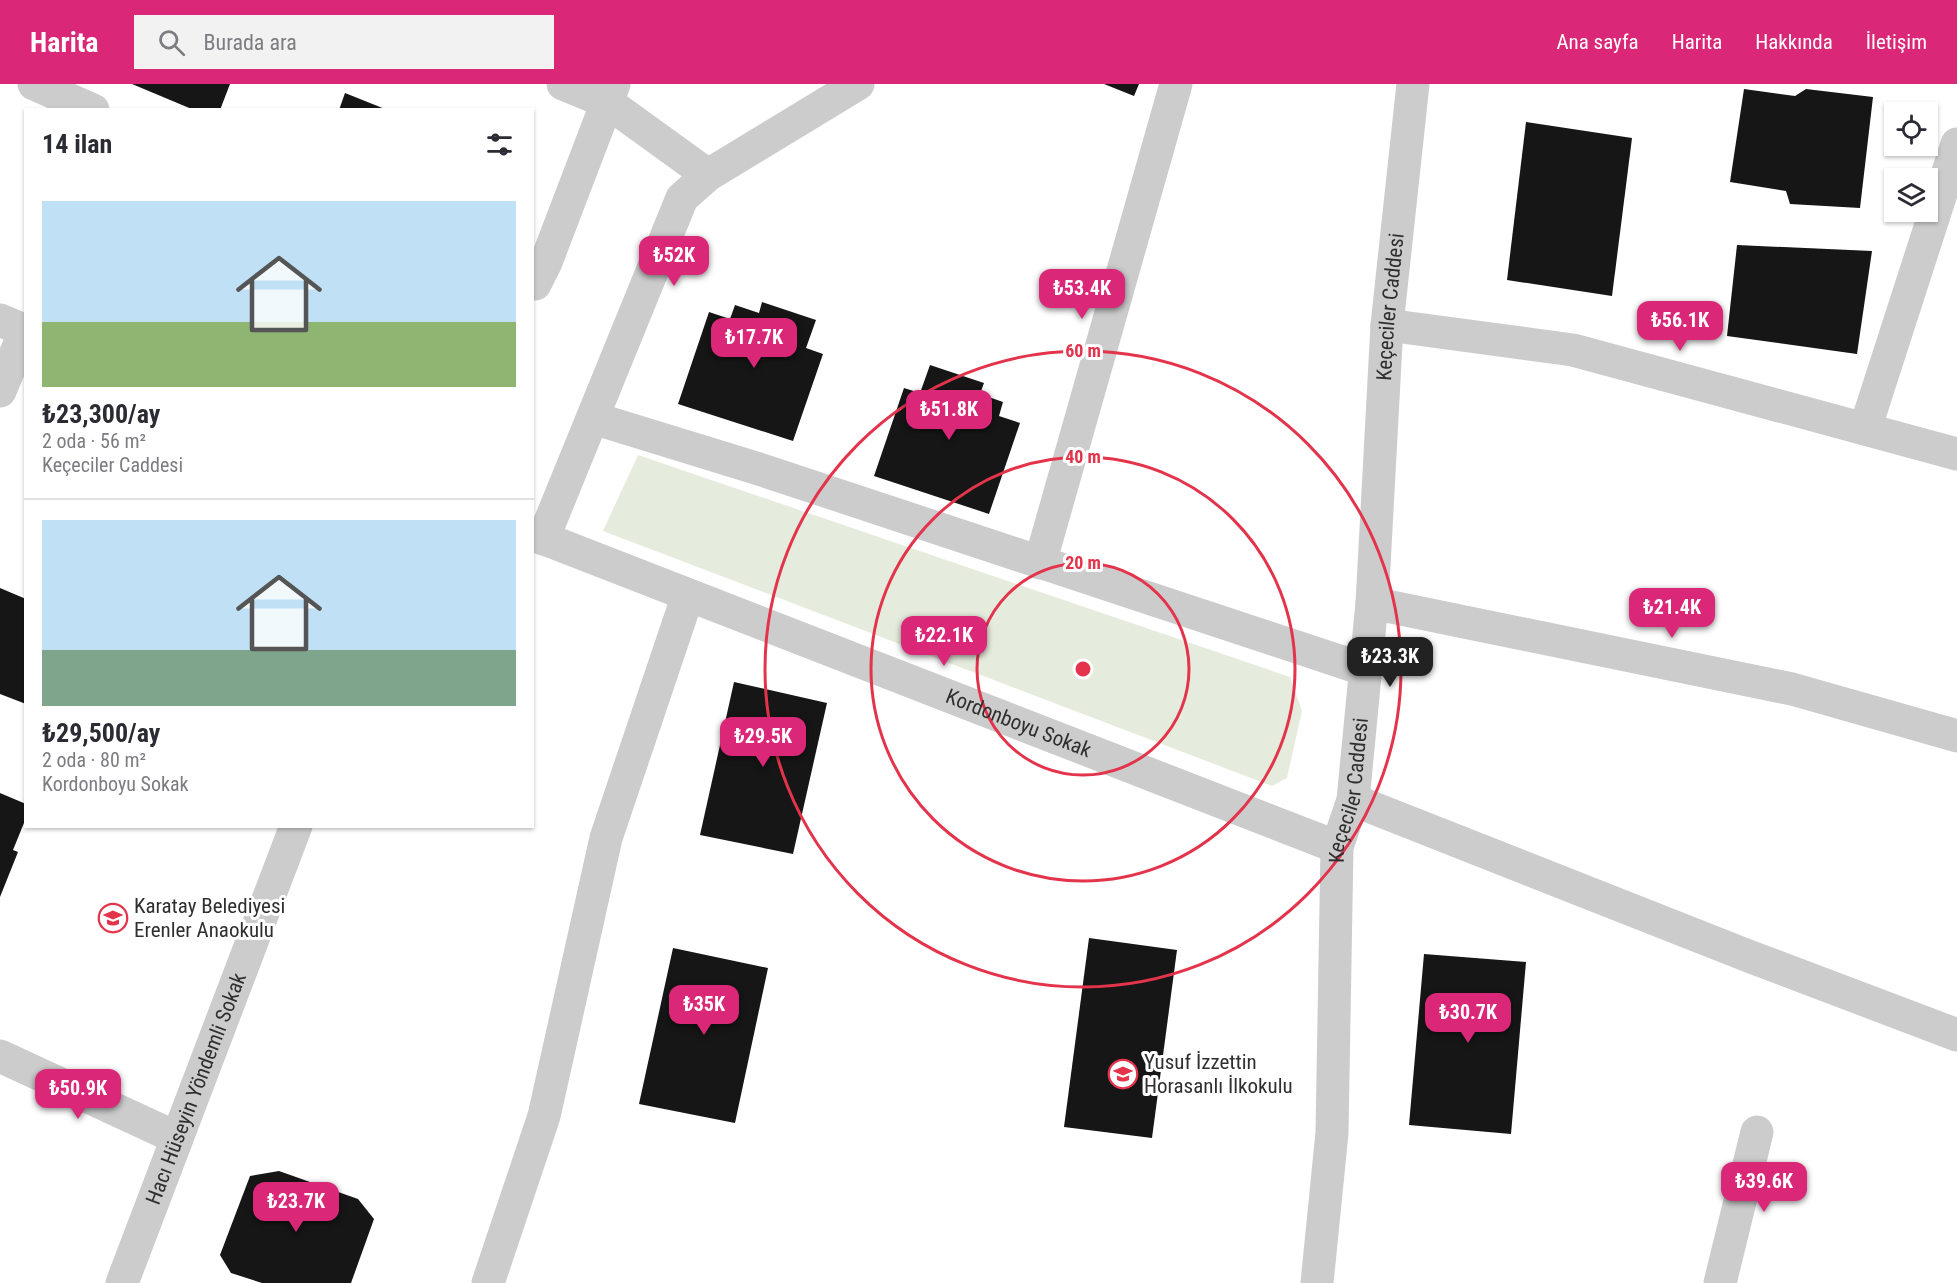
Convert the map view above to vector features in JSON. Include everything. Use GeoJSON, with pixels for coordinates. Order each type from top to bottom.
{"type":"FeatureCollection","features":[{"type":"Feature","properties":{"kind":"street"},"geometry":{"type":"LineString","coordinates":[[34,84],[88,108]]}},
{"type":"Feature","properties":{"kind":"street"},"geometry":{"type":"LineString","coordinates":[[562,84],[610,93],[708,175]]}},
{"type":"Feature","properties":{"kind":"street"},"geometry":{"type":"LineString","coordinates":[[538,537],[593,418],[682,198],[708,175],[858,84]]}},
{"type":"Feature","properties":{"kind":"street"},"geometry":{"type":"LineString","coordinates":[[1040,563],[1176,84]]}},
{"type":"Feature","properties":{"kind":"street","name":"Keçeciler Caddesi"},"geometry":{"type":"LineString","coordinates":[[1317,1283],[1332,1133],[1337,847],[1353,800],[1366,670],[1372,603],[1387,326],[1413,84]]}},
{"type":"Feature","properties":{"kind":"street"},"geometry":{"type":"LineString","coordinates":[[534,281],[546,262],[610,93]]}},
{"type":"Feature","properties":{"kind":"street"},"geometry":{"type":"LineString","coordinates":[[1865,429],[1957,144]]}},
{"type":"Feature","properties":{"kind":"street"},"geometry":{"type":"LineString","coordinates":[[0,320],[24,331]]}},
{"type":"Feature","properties":{"kind":"street"},"geometry":{"type":"LineString","coordinates":[[1387,326],[1573,350],[1957,454]]}},
{"type":"Feature","properties":{"kind":"street"},"geometry":{"type":"LineString","coordinates":[[0,391],[24,333]]}},
{"type":"Feature","properties":{"kind":"street"},"geometry":{"type":"LineString","coordinates":[[593,418],[762,470],[1366,670]]}},
{"type":"Feature","properties":{"kind":"street","name":"Kordonboyu Sokak"},"geometry":{"type":"LineString","coordinates":[[538,537],[1337,847]]}},
{"type":"Feature","properties":{"kind":"street"},"geometry":{"type":"LineString","coordinates":[[488,1283],[544,1116],[606,838],[688,595]]}},
{"type":"Feature","properties":{"kind":"street"},"geometry":{"type":"LineString","coordinates":[[1372,603],[1792,689],[1957,736]]}},
{"type":"Feature","properties":{"kind":"street"},"geometry":{"type":"LineString","coordinates":[[1353,800],[1751,957],[1957,1035]]}},
{"type":"Feature","properties":{"kind":"street","name":"Hacı Hüseyin Yöndemli Sokak"},"geometry":{"type":"LineString","coordinates":[[122,1283],[295,828]]}},
{"type":"Feature","properties":{"kind":"street"},"geometry":{"type":"LineString","coordinates":[[0,1056],[177,1138]]}},
{"type":"Feature","properties":{"kind":"street"},"geometry":{"type":"LineString","coordinates":[[1720,1283],[1757,1132]]}},
{"type":"Feature","properties":{"kind":"green space"},"geometry":{"type":"Polygon","coordinates":[[[638,455],[1290,677],[1302,711],[1287,778],[1272,786],[603,531],[638,455]]]}},
{"type":"Feature","properties":{"kind":"building"},"geometry":{"type":"Polygon","coordinates":[[[132,84],[230,84],[221,108],[189,108],[132,84]]]}},
{"type":"Feature","properties":{"kind":"building"},"geometry":{"type":"Polygon","coordinates":[[[1104,84],[1139,84],[1134,96],[1104,84]]]}},
{"type":"Feature","properties":{"kind":"building"},"geometry":{"type":"Polygon","coordinates":[[[1744,89],[1795,96],[1806,89],[1873,97],[1860,208],[1790,204],[1786,191],[1730,182],[1744,89]]]}},
{"type":"Feature","properties":{"kind":"building"},"geometry":{"type":"Polygon","coordinates":[[[345,93],[382,108],[340,108],[345,93]]]}},
{"type":"Feature","properties":{"kind":"building"},"geometry":{"type":"Polygon","coordinates":[[[1526,122],[1632,138],[1612,296],[1507,280],[1526,122]]]}},
{"type":"Feature","properties":{"kind":"building"},"geometry":{"type":"Polygon","coordinates":[[[1737,245],[1872,251],[1857,354],[1727,336],[1737,245]]]}},
{"type":"Feature","properties":{"kind":"building"},"geometry":{"type":"Polygon","coordinates":[[[762,302],[816,320],[806,348],[823,354],[793,441],[678,404],[709,312],[730,319],[735,305],[759,313],[762,302]]]}},
{"type":"Feature","properties":{"kind":"building"},"geometry":{"type":"Polygon","coordinates":[[[930,365],[984,383],[980,394],[1003,402],[999,416],[1020,423],[989,514],[874,476],[904,388],[920,393],[930,365]]]}},
{"type":"Feature","properties":{"kind":"building"},"geometry":{"type":"Polygon","coordinates":[[[0,588],[24,598],[24,703],[0,694],[0,588]]]}},
{"type":"Feature","properties":{"kind":"building"},"geometry":{"type":"Polygon","coordinates":[[[734,682],[827,703],[793,854],[700,835],[734,682]]]}},
{"type":"Feature","properties":{"kind":"building"},"geometry":{"type":"Polygon","coordinates":[[[0,793],[24,803],[24,823],[13,850],[18,852],[0,897],[0,793]]]}},
{"type":"Feature","properties":{"kind":"building"},"geometry":{"type":"Polygon","coordinates":[[[1089,938],[1177,950],[1152,1138],[1064,1127],[1089,938]]]}},
{"type":"Feature","properties":{"kind":"building"},"geometry":{"type":"Polygon","coordinates":[[[673,948],[768,968],[735,1123],[639,1104],[673,948]]]}},
{"type":"Feature","properties":{"kind":"building"},"geometry":{"type":"Polygon","coordinates":[[[1424,954],[1526,962],[1511,1134],[1409,1125],[1424,954]]]}},
{"type":"Feature","properties":{"kind":"building"},"geometry":{"type":"Polygon","coordinates":[[[279,1171],[358,1199],[374,1219],[351,1283],[262,1283],[231,1273],[220,1255],[250,1176],[279,1171]]]}},
{"type":"Feature","properties":{"kind":"place","name":"Karatay Belediyesi Erenler Anaokulu"},"geometry":{"type":"Point","coordinates":[113,918]}},
{"type":"Feature","properties":{"kind":"place","name":"Yusuf İzzettin Horasanlı İlkokulu"},"geometry":{"type":"Point","coordinates":[1123,1074]}}]}
